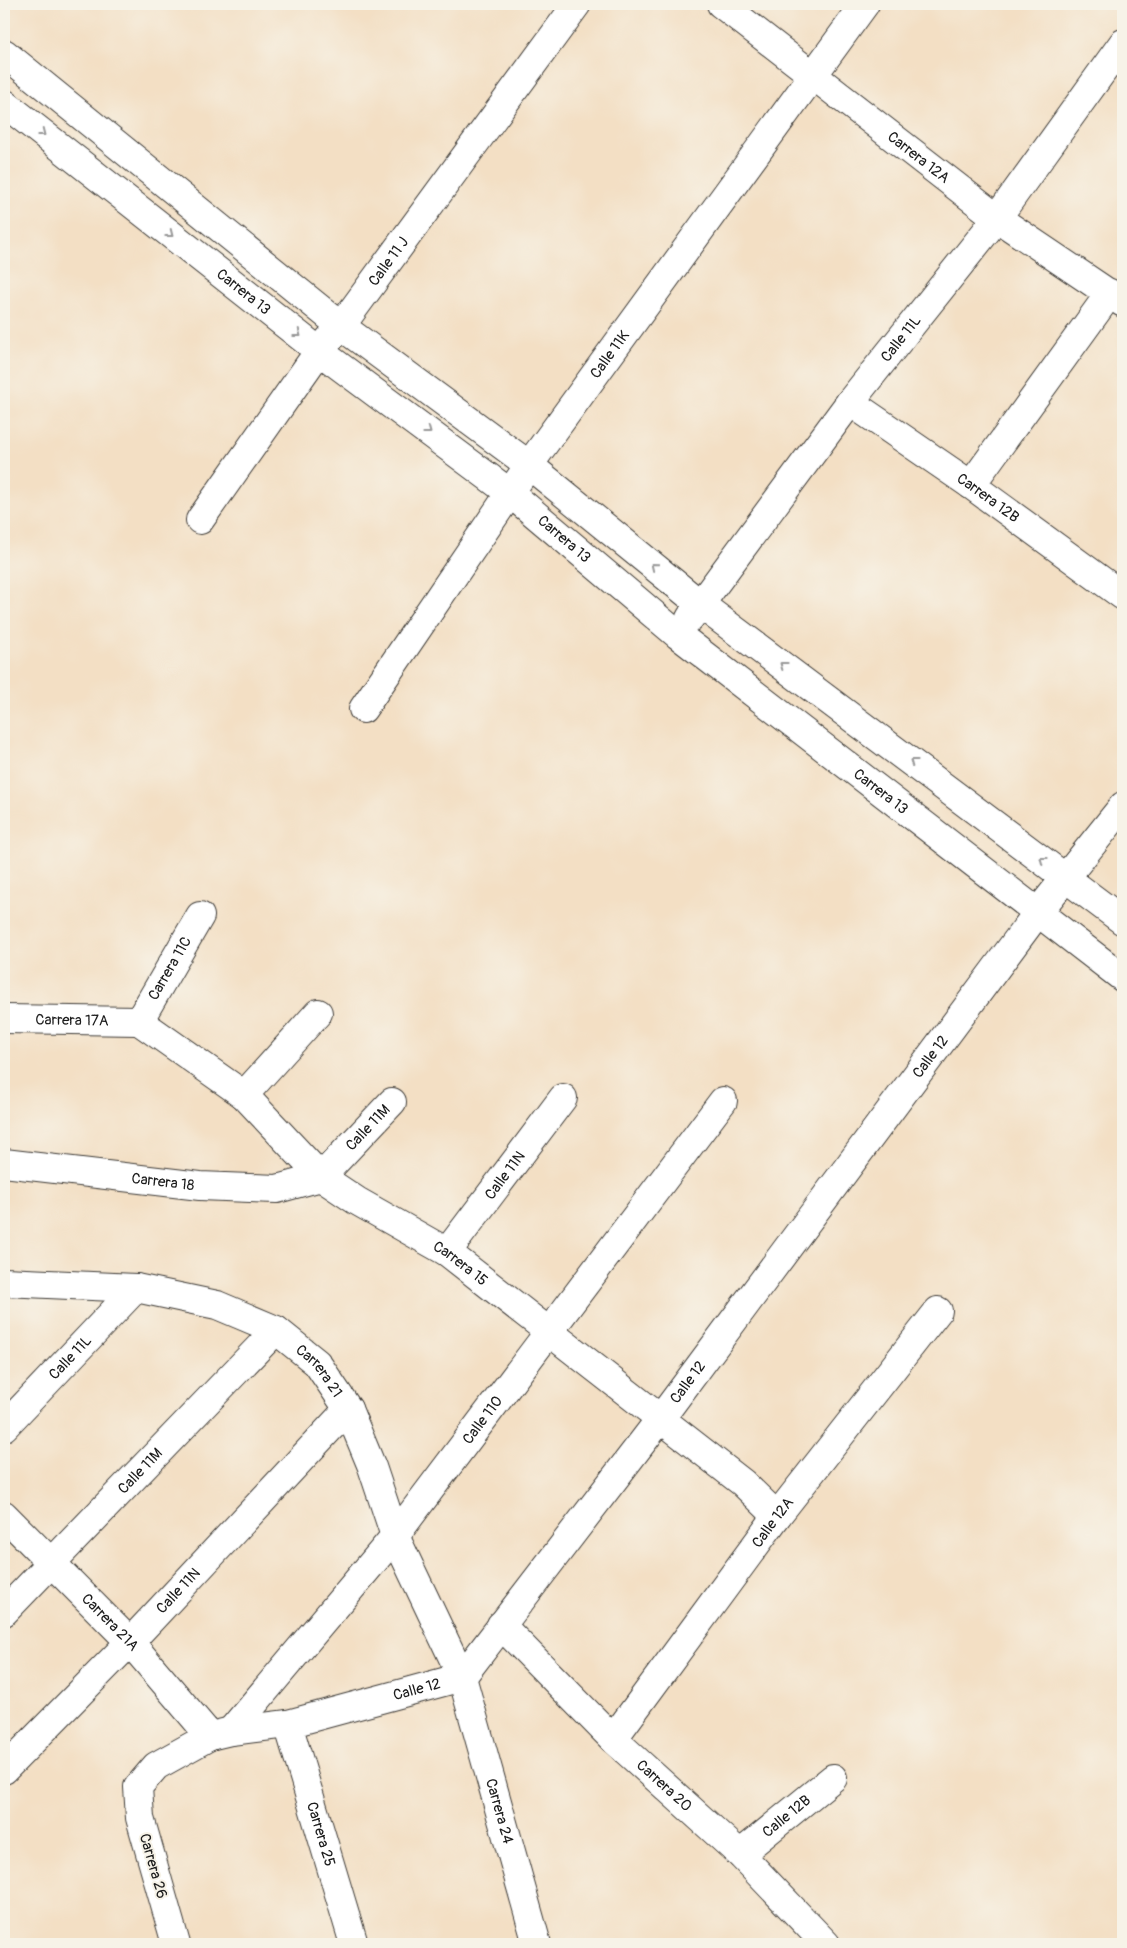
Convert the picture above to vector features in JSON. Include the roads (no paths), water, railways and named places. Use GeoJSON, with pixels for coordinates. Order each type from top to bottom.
{"type":"FeatureCollection","features":[{"type":"Feature","properties":{"kind":"street","name":"Calle 11 J"},"geometry":{"type":"LineString","coordinates":[[200,520],[319,351],[341,326],[577,4]]}},
{"type":"Feature","properties":{"kind":"street","name":"Carrera 12A"},"geometry":{"type":"LineString","coordinates":[[721,4],[996,218],[1117,298]]}},
{"type":"Feature","properties":{"kind":"street","name":"Calle 11K"},"geometry":{"type":"LineString","coordinates":[[363,709],[529,465],[865,4]]}},
{"type":"Feature","properties":{"kind":"street","name":"Calle 11L"},"geometry":{"type":"LineString","coordinates":[[678,635],[850,402],[996,218],[1123,43]]}},
{"type":"Feature","properties":{"kind":"street"},"geometry":{"type":"LineString","coordinates":[[4,53],[341,326],[529,465],[700,604],[1123,921]]}},
{"type":"Feature","properties":{"kind":"street","name":"Carrera 13"},"geometry":{"type":"LineString","coordinates":[[4,103],[319,351],[510,493],[678,635],[1123,978]]}},
{"type":"Feature","properties":{"kind":"street"},"geometry":{"type":"LineString","coordinates":[[971,485],[1117,298]]}},
{"type":"Feature","properties":{"kind":"street","name":"Carrera 12B"},"geometry":{"type":"LineString","coordinates":[[850,402],[971,485],[1122,593]]}},
{"type":"Feature","properties":{"kind":"street","name":"Calle 12"},"geometry":{"type":"LineString","coordinates":[[138,1787],[156,1766],[221,1734],[288,1724],[462,1677],[661,1418],[1038,912],[1123,806]]}},
{"type":"Feature","properties":{"kind":"street","name":"Carrera 11C"},"geometry":{"type":"LineString","coordinates":[[139,1021],[200,916]]}},
{"type":"Feature","properties":{"kind":"street"},"geometry":{"type":"LineString","coordinates":[[244,1095],[318,1013]]}},
{"type":"Feature","properties":{"kind":"street","name":"Carrera 17A"},"geometry":{"type":"LineString","coordinates":[[4,1019],[139,1021]]}},
{"type":"Feature","properties":{"kind":"street","name":"Carrera 15"},"geometry":{"type":"LineString","coordinates":[[139,1021],[244,1095],[322,1177],[356,1201],[448,1252],[743,1483],[777,1516]]}},
{"type":"Feature","properties":{"kind":"street","name":"Calle 11N"},"geometry":{"type":"LineString","coordinates":[[448,1252],[563,1098]]}},
{"type":"Feature","properties":{"kind":"street","name":"Calle 11O"},"geometry":{"type":"LineString","coordinates":[[221,1734],[395,1536],[551,1332],[723,1101]]}},
{"type":"Feature","properties":{"kind":"street","name":"Calle 11M"},"geometry":{"type":"LineString","coordinates":[[322,1177],[392,1102]]}},
{"type":"Feature","properties":{"kind":"street","name":"Carrera 18"},"geometry":{"type":"LineString","coordinates":[[4,1163],[200,1186],[277,1189],[322,1177]]}},
{"type":"Feature","properties":{"kind":"street","name":"Carrera 21"},"geometry":{"type":"LineString","coordinates":[[4,1282],[136,1288],[217,1305],[276,1330],[317,1363],[348,1409],[372,1467],[395,1536],[462,1677]]}},
{"type":"Feature","properties":{"kind":"street","name":"Calle 11L"},"geometry":{"type":"LineString","coordinates":[[4,1427],[136,1288]]}},
{"type":"Feature","properties":{"kind":"street","name":"Calle 12A"},"geometry":{"type":"LineString","coordinates":[[613,1739],[777,1516],[938,1312]]}},
{"type":"Feature","properties":{"kind":"street","name":"Calle 11M"},"geometry":{"type":"LineString","coordinates":[[4,1612],[276,1330]]}},
{"type":"Feature","properties":{"kind":"street","name":"Calle 11N"},"geometry":{"type":"LineString","coordinates":[[4,1770],[130,1642],[348,1409]]}},
{"type":"Feature","properties":{"kind":"street","name":"Carrera 21A"},"geometry":{"type":"LineString","coordinates":[[4,1515],[221,1734]]}},
{"type":"Feature","properties":{"kind":"street","name":"Carrera 20"},"geometry":{"type":"LineString","coordinates":[[501,1626],[613,1739],[740,1854],[826,1944]]}},
{"type":"Feature","properties":{"kind":"street","name":"Carrera 24"},"geometry":{"type":"LineString","coordinates":[[462,1677],[537,1944]]}},
{"type":"Feature","properties":{"kind":"street","name":"Carrera 25"},"geometry":{"type":"LineString","coordinates":[[288,1724],[354,1944]]}},
{"type":"Feature","properties":{"kind":"street","name":"Calle 12B"},"geometry":{"type":"LineString","coordinates":[[740,1854],[833,1778]]}},
{"type":"Feature","properties":{"kind":"street","name":"Carrera 26"},"geometry":{"type":"LineString","coordinates":[[138,1787],[140,1818],[176,1944]]}}]}
